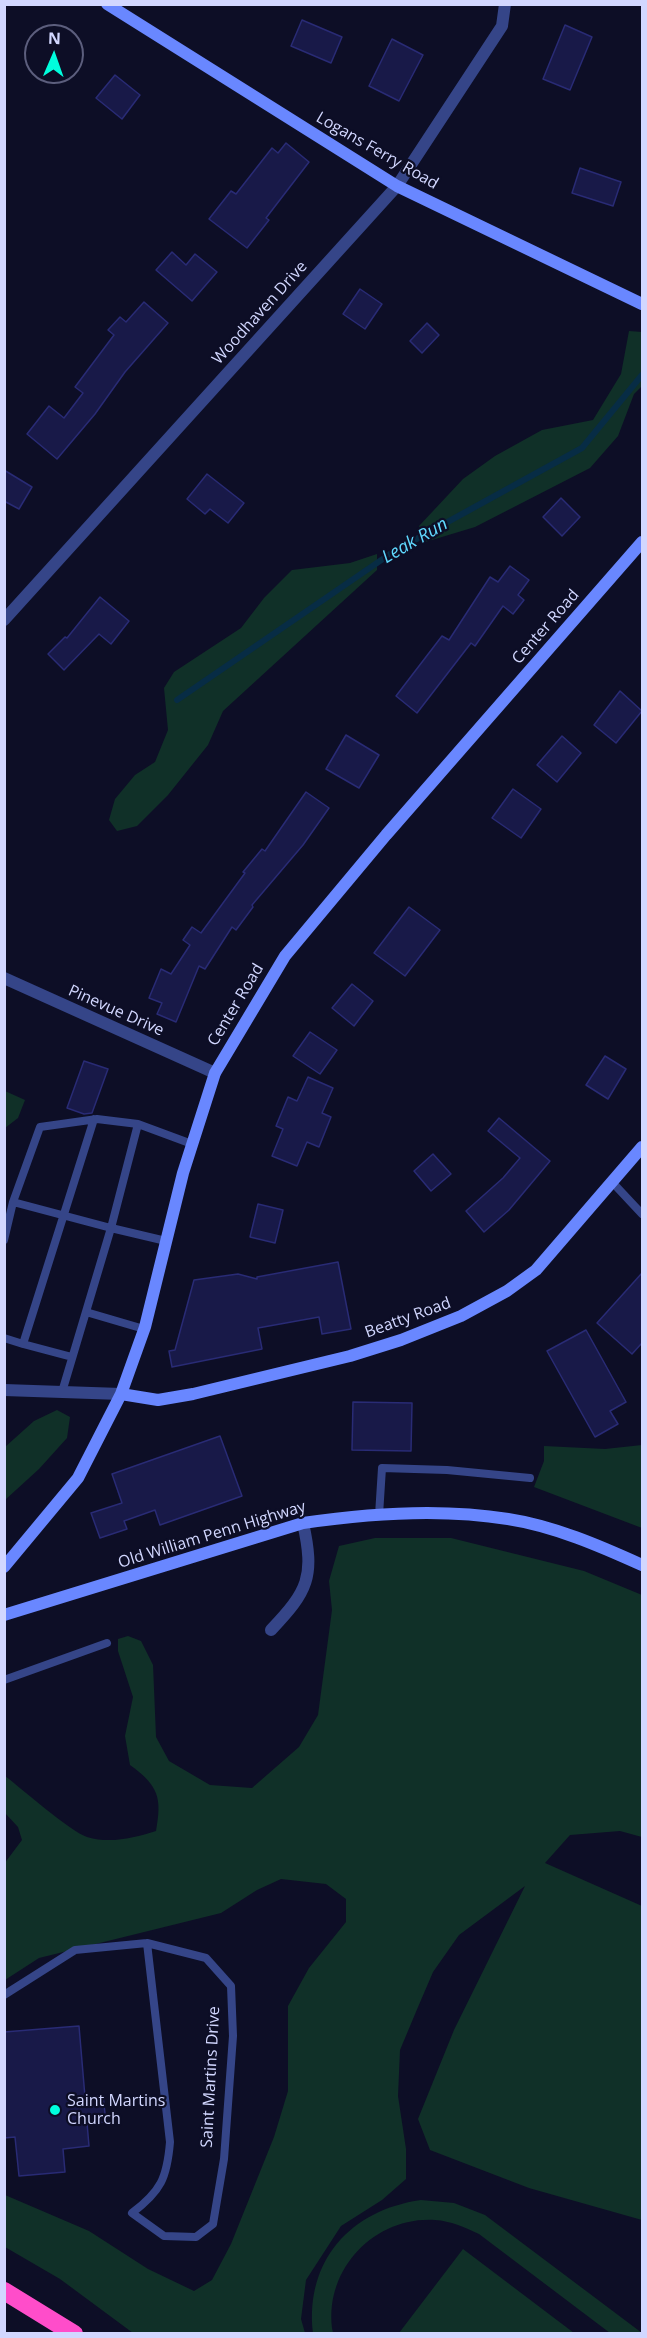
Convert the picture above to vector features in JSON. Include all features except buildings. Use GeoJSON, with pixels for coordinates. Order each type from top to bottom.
{"type":"FeatureCollection","features":[{"type":"Feature","properties":{"kind":"highway"},"geometry":{"type":"LineString","coordinates":[[4,2291],[74,2334]]}},
{"type":"Feature","properties":{"kind":"street","name":"Logans Ferry Road"},"geometry":{"type":"LineString","coordinates":[[107,4],[397,186],[642,304]]}},
{"type":"Feature","properties":{"kind":"street","name":"Woodhaven Drive"},"geometry":{"type":"LineString","coordinates":[[4,620],[397,186],[502,26],[504,4]]}},
{"type":"Feature","properties":{"kind":"street","name":"Center Road"},"geometry":{"type":"LineString","coordinates":[[4,1567],[78,1478],[121,1395],[144,1329],[192,1144],[215,1073],[285,956],[386,835],[642,542]]}},
{"type":"Feature","properties":{"kind":"street","name":"Pinevue Drive"},"geometry":{"type":"LineString","coordinates":[[4,978],[215,1073]]}},
{"type":"Feature","properties":{"kind":"street","name":"Beatty Road"},"geometry":{"type":"LineString","coordinates":[[121,1395],[158,1400],[193,1394],[350,1356],[401,1340],[461,1316],[507,1291],[536,1270],[642,1147]]}},
{"type":"Feature","properties":{"kind":"street"},"geometry":{"type":"LineString","coordinates":[[4,1390],[121,1395]]}},
{"type":"Feature","properties":{"kind":"street","name":"Old William Penn Highway"},"geometry":{"type":"LineString","coordinates":[[4,1615],[303,1523],[379,1515],[459,1514],[509,1519],[561,1533],[642,1565]]}},
{"type":"Feature","properties":{"kind":"street"},"geometry":{"type":"LineString","coordinates":[[271,1629],[297,1603],[308,1577],[309,1550],[303,1523]]}},
{"type":"Feature","properties":{"kind":"lane"},"geometry":{"type":"LineString","coordinates":[[4,1240],[13,1202],[40,1127],[94,1119],[138,1124],[192,1144]]}},
{"type":"Feature","properties":{"kind":"lane"},"geometry":{"type":"LineString","coordinates":[[24,1344],[94,1119]]}},
{"type":"Feature","properties":{"kind":"lane"},"geometry":{"type":"LineString","coordinates":[[62,1392],[111,1228],[138,1124]]}},
{"type":"Feature","properties":{"kind":"lane"},"geometry":{"type":"LineString","coordinates":[[612,1183],[642,1214]]}},
{"type":"Feature","properties":{"kind":"lane"},"geometry":{"type":"LineString","coordinates":[[13,1202],[166,1241]]}},
{"type":"Feature","properties":{"kind":"lane"},"geometry":{"type":"LineString","coordinates":[[86,1312],[144,1329]]}},
{"type":"Feature","properties":{"kind":"lane"},"geometry":{"type":"LineString","coordinates":[[4,1338],[72,1357]]}},
{"type":"Feature","properties":{"kind":"lane"},"geometry":{"type":"LineString","coordinates":[[379,1515],[382,1468],[447,1470],[530,1478]]}},
{"type":"Feature","properties":{"kind":"lane"},"geometry":{"type":"LineString","coordinates":[[4,1680],[107,1643]]}},
{"type":"Feature","properties":{"kind":"lane","name":"Saint Martins Drive"},"geometry":{"type":"LineString","coordinates":[[4,1995],[75,1950],[147,1943],[206,1958],[231,1986],[233,2036],[224,2159],[213,2224],[196,2237],[164,2236],[132,2213],[154,2196],[167,2170],[170,2142],[147,1943]]}},
{"type":"Feature","properties":{"kind":"green space"},"geometry":{"type":"Polygon","coordinates":[[[629,331],[642,332],[642,386],[634,394],[618,436],[590,468],[475,527],[422,543],[419,526],[463,479],[495,456],[542,430],[593,420],[621,374],[629,331]]]}},
{"type":"Feature","properties":{"kind":"green space"},"geometry":{"type":"Polygon","coordinates":[[[377,554],[377,570],[223,711],[208,745],[168,795],[137,826],[117,831],[109,820],[115,799],[135,775],[155,762],[168,730],[164,688],[174,672],[241,628],[264,598],[292,570],[350,563],[377,554]]]}},
{"type":"Feature","properties":{"kind":"green space"},"geometry":{"type":"Polygon","coordinates":[[[5,1091],[25,1100],[18,1118],[5,1128],[5,1091]]]}},
{"type":"Feature","properties":{"kind":"green space"},"geometry":{"type":"Polygon","coordinates":[[[57,1410],[70,1417],[67,1438],[39,1469],[5,1500],[5,1447],[34,1421],[57,1410]]]}},
{"type":"Feature","properties":{"kind":"green space"},"geometry":{"type":"Polygon","coordinates":[[[642,1445],[642,1528],[534,1487],[544,1461],[544,1446],[605,1449],[642,1445]]]}},
{"type":"Feature","properties":{"kind":"green space"},"geometry":{"type":"Polygon","coordinates":[[[375,1538],[451,1538],[584,1571],[642,1595],[642,1837],[620,1831],[570,1835],[545,1863],[642,1906],[642,2220],[529,2188],[430,2150],[418,2119],[454,2030],[525,1886],[459,1935],[433,1972],[400,2050],[398,2096],[406,2149],[406,2179],[382,2200],[341,2226],[306,2280],[301,2319],[305,2333],[133,2333],[60,2279],[5,2247],[5,2195],[89,2231],[148,2269],[194,2291],[212,2280],[231,2244],[274,2137],[288,2091],[288,2006],[309,1968],[346,1922],[346,1899],[326,1884],[281,1879],[257,1890],[221,1913],[39,1958],[5,1980],[4,1864],[22,1840],[18,1827],[5,1813],[5,1776],[58,1819],[87,1837],[113,1840],[156,1831],[159,1810],[156,1794],[153,1786],[130,1765],[125,1736],[133,1697],[118,1651],[118,1639],[128,1636],[141,1641],[153,1665],[156,1737],[169,1761],[210,1785],[252,1788],[299,1747],[318,1715],[332,1610],[329,1581],[339,1546],[375,1538]]]}},
{"type":"Feature","properties":{"kind":"green space"},"geometry":{"type":"Polygon","coordinates":[[[421,2200],[454,2203],[485,2215],[642,2333],[610,2333],[479,2234],[452,2223],[435,2220],[412,2221],[391,2227],[373,2238],[357,2252],[344,2269],[336,2289],[332,2310],[333,2333],[313,2333],[312,2307],[317,2283],[325,2262],[337,2243],[354,2227],[373,2215],[421,2200]]]}},
{"type":"Feature","properties":{"kind":"green space"},"geometry":{"type":"Polygon","coordinates":[[[463,2249],[574,2333],[399,2333],[463,2249]]]}},
{"type":"Feature","properties":{"kind":"waterway","name":"Leak Run"},"geometry":{"type":"LineString","coordinates":[[177,700],[393,552],[582,448],[642,375]]}},
{"type":"Feature","properties":{"kind":"place","name":"Saint Martins Church"},"geometry":{"type":"Point","coordinates":[55,2110]}}]}
